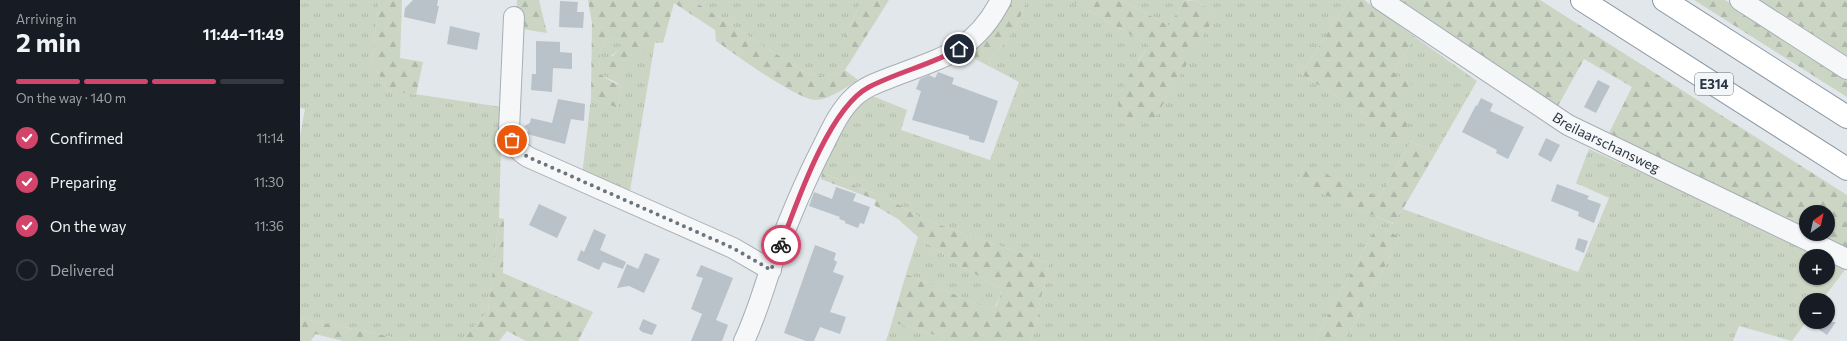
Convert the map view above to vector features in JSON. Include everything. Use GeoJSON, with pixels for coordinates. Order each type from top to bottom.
{"type":"FeatureCollection","features":[{"type":"Feature","properties":{"kind":"highway","name":"E314"},"geometry":{"type":"LineString","coordinates":[[1582,0],[1847,169]]}},
{"type":"Feature","properties":{"kind":"highway"},"geometry":{"type":"LineString","coordinates":[[1664,0],[1847,117]]}},
{"type":"Feature","properties":{"kind":"street"},"geometry":{"type":"LineString","coordinates":[[744,341],[756,316],[771,270],[815,160],[833,125],[850,101],[869,87],[930,62],[968,44],[993,15],[1000,0]]}},
{"type":"Feature","properties":{"kind":"street","name":"Breilaarschansweg"},"geometry":{"type":"LineString","coordinates":[[1381,0],[1568,125],[1847,258]]}},
{"type":"Feature","properties":{"kind":"street"},"geometry":{"type":"LineString","coordinates":[[1740,0],[1847,69]]}},
{"type":"Feature","properties":{"kind":"street"},"geometry":{"type":"LineString","coordinates":[[514,17],[509,130],[512,140],[519,151],[535,160],[733,248],[771,270]]}},
{"type":"Feature","properties":{"kind":"green space"},"geometry":{"type":"Polygon","coordinates":[[[300,0],[379,0],[372,61],[387,90],[502,107],[499,218],[488,311],[462,341],[411,341],[300,318],[300,136],[305,109],[300,108],[300,0]]]}},
{"type":"Feature","properties":{"kind":"green space"},"geometry":{"type":"Polygon","coordinates":[[[379,0],[402,0],[400,58],[423,62],[416,95],[387,90],[372,61],[379,0]]]}},
{"type":"Feature","properties":{"kind":"green space"},"geometry":{"type":"Polygon","coordinates":[[[517,0],[539,0],[547,33],[516,28],[517,0]]]}},
{"type":"Feature","properties":{"kind":"green space"},"geometry":{"type":"Polygon","coordinates":[[[588,0],[692,0],[806,73],[825,77],[845,70],[858,80],[838,92],[822,99],[816,100],[807,98],[795,93],[716,41],[715,30],[674,3],[663,43],[647,42],[644,55],[630,58],[620,69],[611,74],[605,70],[606,65],[620,48],[623,40],[608,38],[605,42],[600,55],[600,74],[614,83],[621,85],[618,108],[591,98],[592,23],[588,0]]]}},
{"type":"Feature","properties":{"kind":"green space"},"geometry":{"type":"Polygon","coordinates":[[[692,0],[862,0],[843,41],[857,51],[845,70],[825,77],[806,73],[692,0]]]}},
{"type":"Feature","properties":{"kind":"green space"},"geometry":{"type":"Polygon","coordinates":[[[862,0],[889,0],[857,51],[843,41],[862,0]]]}},
{"type":"Feature","properties":{"kind":"green space"},"geometry":{"type":"Polygon","coordinates":[[[1005,0],[1026,0],[1023,11],[1015,28],[1005,42],[985,64],[964,53],[1005,0]]]}},
{"type":"Feature","properties":{"kind":"green space"},"geometry":{"type":"Polygon","coordinates":[[[1026,0],[1070,0],[1149,45],[1138,61],[1156,116],[1211,21],[1210,10],[1196,0],[1349,0],[1301,74],[1374,120],[1412,118],[1395,109],[1393,72],[1415,37],[1477,81],[1435,154],[1411,141],[1379,197],[1304,166],[1297,182],[1393,224],[1403,209],[1578,272],[1609,198],[1576,183],[1589,149],[1811,249],[1799,249],[1799,285],[1833,285],[1827,293],[1799,293],[1799,329],[1801,329],[1792,341],[1739,326],[1733,341],[1345,341],[1400,237],[1377,226],[1314,341],[1031,341],[1049,263],[923,219],[891,200],[817,171],[844,116],[870,95],[907,110],[901,130],[990,160],[1019,82],[985,64],[1005,42],[1015,28],[1023,11],[1026,0]]]}},
{"type":"Feature","properties":{"kind":"green space"},"geometry":{"type":"Polygon","coordinates":[[[1070,0],[1122,0],[1169,26],[1184,1],[1196,0],[1210,10],[1212,21],[1156,116],[1147,123],[1130,120],[1120,115],[1118,101],[1125,82],[1149,45],[1070,0]]]}},
{"type":"Feature","properties":{"kind":"green space"},"geometry":{"type":"Polygon","coordinates":[[[1122,0],[1189,0],[1184,1],[1169,26],[1122,0]]]}},
{"type":"Feature","properties":{"kind":"green space"},"geometry":{"type":"Polygon","coordinates":[[[1349,0],[1364,0],[1415,37],[1393,72],[1413,86],[1396,109],[1412,118],[1395,143],[1376,133],[1374,120],[1301,74],[1349,0]]]}},
{"type":"Feature","properties":{"kind":"green space"},"geometry":{"type":"Polygon","coordinates":[[[1391,0],[1540,0],[1847,195],[1847,254],[1820,241],[1835,241],[1835,205],[1799,205],[1799,231],[1606,139],[1632,87],[1584,59],[1554,113],[1391,0]]]}},
{"type":"Feature","properties":{"kind":"green space"},"geometry":{"type":"Polygon","coordinates":[[[1694,0],[1725,0],[1847,78],[1847,97],[1694,0]]]}},
{"type":"Feature","properties":{"kind":"green space"},"geometry":{"type":"Polygon","coordinates":[[[1749,0],[1847,0],[1847,61],[1749,0]]]}},
{"type":"Feature","properties":{"kind":"green space"},"geometry":{"type":"Polygon","coordinates":[[[608,38],[624,40],[622,47],[611,56],[625,62],[647,42],[655,42],[629,197],[582,176],[591,98],[618,108],[621,85],[600,74],[601,51],[608,38]]]}},
{"type":"Feature","properties":{"kind":"green space"},"geometry":{"type":"Polygon","coordinates":[[[1411,141],[1435,154],[1394,224],[1297,183],[1304,165],[1379,197],[1411,141]]]}},
{"type":"Feature","properties":{"kind":"green space"},"geometry":{"type":"Polygon","coordinates":[[[822,173],[891,200],[923,219],[1049,263],[1031,341],[954,341],[892,322],[906,274],[987,308],[996,307],[1001,289],[961,266],[918,237],[898,219],[874,205],[876,200],[821,179],[822,173]]]}},
{"type":"Feature","properties":{"kind":"green space"},"geometry":{"type":"Polygon","coordinates":[[[499,218],[504,219],[503,273],[593,312],[578,341],[526,341],[507,331],[499,341],[462,341],[488,311],[499,218]]]}},
{"type":"Feature","properties":{"kind":"green space"},"geometry":{"type":"Polygon","coordinates":[[[1377,226],[1400,237],[1345,341],[1314,341],[1377,226]]]}},
{"type":"Feature","properties":{"kind":"green space"},"geometry":{"type":"Polygon","coordinates":[[[918,237],[961,266],[1001,289],[1000,297],[995,307],[987,308],[906,274],[918,237]]]}},
{"type":"Feature","properties":{"kind":"green space"},"geometry":{"type":"Polygon","coordinates":[[[1835,261],[1847,267],[1835,283],[1835,261]]]}},
{"type":"Feature","properties":{"kind":"green space"},"geometry":{"type":"Polygon","coordinates":[[[300,318],[411,341],[343,341],[315,334],[311,341],[300,341],[300,318]]]}},
{"type":"Feature","properties":{"kind":"green space"},"geometry":{"type":"Polygon","coordinates":[[[892,322],[954,341],[886,341],[892,322]]]}},
{"type":"Feature","properties":{"kind":"building"},"geometry":{"type":"Polygon","coordinates":[[[413,0],[438,0],[437,6],[439,6],[435,24],[404,17],[405,8],[413,0]]]}},
{"type":"Feature","properties":{"kind":"building"},"geometry":{"type":"Polygon","coordinates":[[[560,1],[578,2],[577,12],[584,12],[583,28],[559,27],[560,1]]]}},
{"type":"Feature","properties":{"kind":"building"},"geometry":{"type":"Polygon","coordinates":[[[450,26],[480,33],[477,50],[447,44],[450,26]]]}},
{"type":"Feature","properties":{"kind":"building"},"geometry":{"type":"Polygon","coordinates":[[[536,41],[560,42],[560,52],[572,53],[572,69],[553,68],[552,92],[531,90],[532,74],[536,74],[536,41]]]}},
{"type":"Feature","properties":{"kind":"building"},"geometry":{"type":"Polygon","coordinates":[[[938,72],[954,78],[952,84],[998,101],[984,143],[969,139],[969,136],[912,120],[921,91],[916,89],[920,79],[929,75],[935,78],[938,72]]]}},
{"type":"Feature","properties":{"kind":"building"},"geometry":{"type":"Polygon","coordinates":[[[1598,80],[1610,86],[1596,113],[1584,107],[1598,80]]]}},
{"type":"Feature","properties":{"kind":"building"},"geometry":{"type":"Polygon","coordinates":[[[1481,98],[1493,104],[1490,111],[1524,127],[1508,159],[1496,153],[1497,150],[1462,132],[1481,98]]]}},
{"type":"Feature","properties":{"kind":"building"},"geometry":{"type":"Polygon","coordinates":[[[558,99],[585,104],[584,121],[571,119],[565,144],[527,134],[528,130],[524,126],[530,123],[531,118],[552,123],[558,99]]]}},
{"type":"Feature","properties":{"kind":"building"},"geometry":{"type":"Polygon","coordinates":[[[1546,138],[1560,145],[1551,162],[1538,155],[1546,138]]]}},
{"type":"Feature","properties":{"kind":"building"},"geometry":{"type":"Polygon","coordinates":[[[1557,184],[1589,196],[1587,199],[1601,204],[1594,223],[1578,216],[1579,212],[1551,201],[1557,184]]]}},
{"type":"Feature","properties":{"kind":"building"},"geometry":{"type":"Polygon","coordinates":[[[836,187],[856,194],[853,201],[870,207],[864,224],[860,223],[858,228],[845,223],[845,221],[839,219],[840,217],[809,206],[814,192],[832,199],[836,187]]]}},
{"type":"Feature","properties":{"kind":"building"},"geometry":{"type":"Polygon","coordinates":[[[539,204],[567,217],[557,238],[529,225],[539,204]]]}},
{"type":"Feature","properties":{"kind":"building"},"geometry":{"type":"Polygon","coordinates":[[[594,229],[606,235],[600,250],[626,262],[623,269],[603,262],[599,270],[577,260],[581,250],[584,252],[594,229]]]}},
{"type":"Feature","properties":{"kind":"building"},"geometry":{"type":"Polygon","coordinates":[[[1578,238],[1588,241],[1584,253],[1575,249],[1578,238]]]}},
{"type":"Feature","properties":{"kind":"building"},"geometry":{"type":"Polygon","coordinates":[[[815,245],[836,253],[834,260],[837,262],[833,272],[844,276],[830,312],[846,317],[840,334],[820,327],[814,341],[806,341],[784,333],[815,245]]]}},
{"type":"Feature","properties":{"kind":"building"},"geometry":{"type":"Polygon","coordinates":[[[645,253],[660,259],[644,293],[629,286],[617,288],[627,264],[638,269],[645,253]]]}},
{"type":"Feature","properties":{"kind":"building"},"geometry":{"type":"Polygon","coordinates":[[[701,265],[733,278],[716,320],[728,325],[722,341],[691,341],[702,314],[691,309],[703,278],[696,276],[701,265]]]}},
{"type":"Feature","properties":{"kind":"building"},"geometry":{"type":"Polygon","coordinates":[[[643,319],[657,325],[652,335],[642,332],[639,329],[643,319]]]}},
{"type":"Feature","properties":{"kind":"building"},"geometry":{"type":"Polygon","coordinates":[[[1818,329],[1831,329],[1827,335],[1818,329]]]}},
{"type":"Feature","properties":{"kind":"way so far"},"geometry":{"type":"LineString","coordinates":[[512,140],[519,151],[528,157],[733,248],[771,270],[781,245]]}},
{"type":"Feature","properties":{"kind":"route"},"geometry":{"type":"LineString","coordinates":[[781,245],[815,160],[842,110],[854,96],[888,78],[924,65],[959,49]]}}]}
